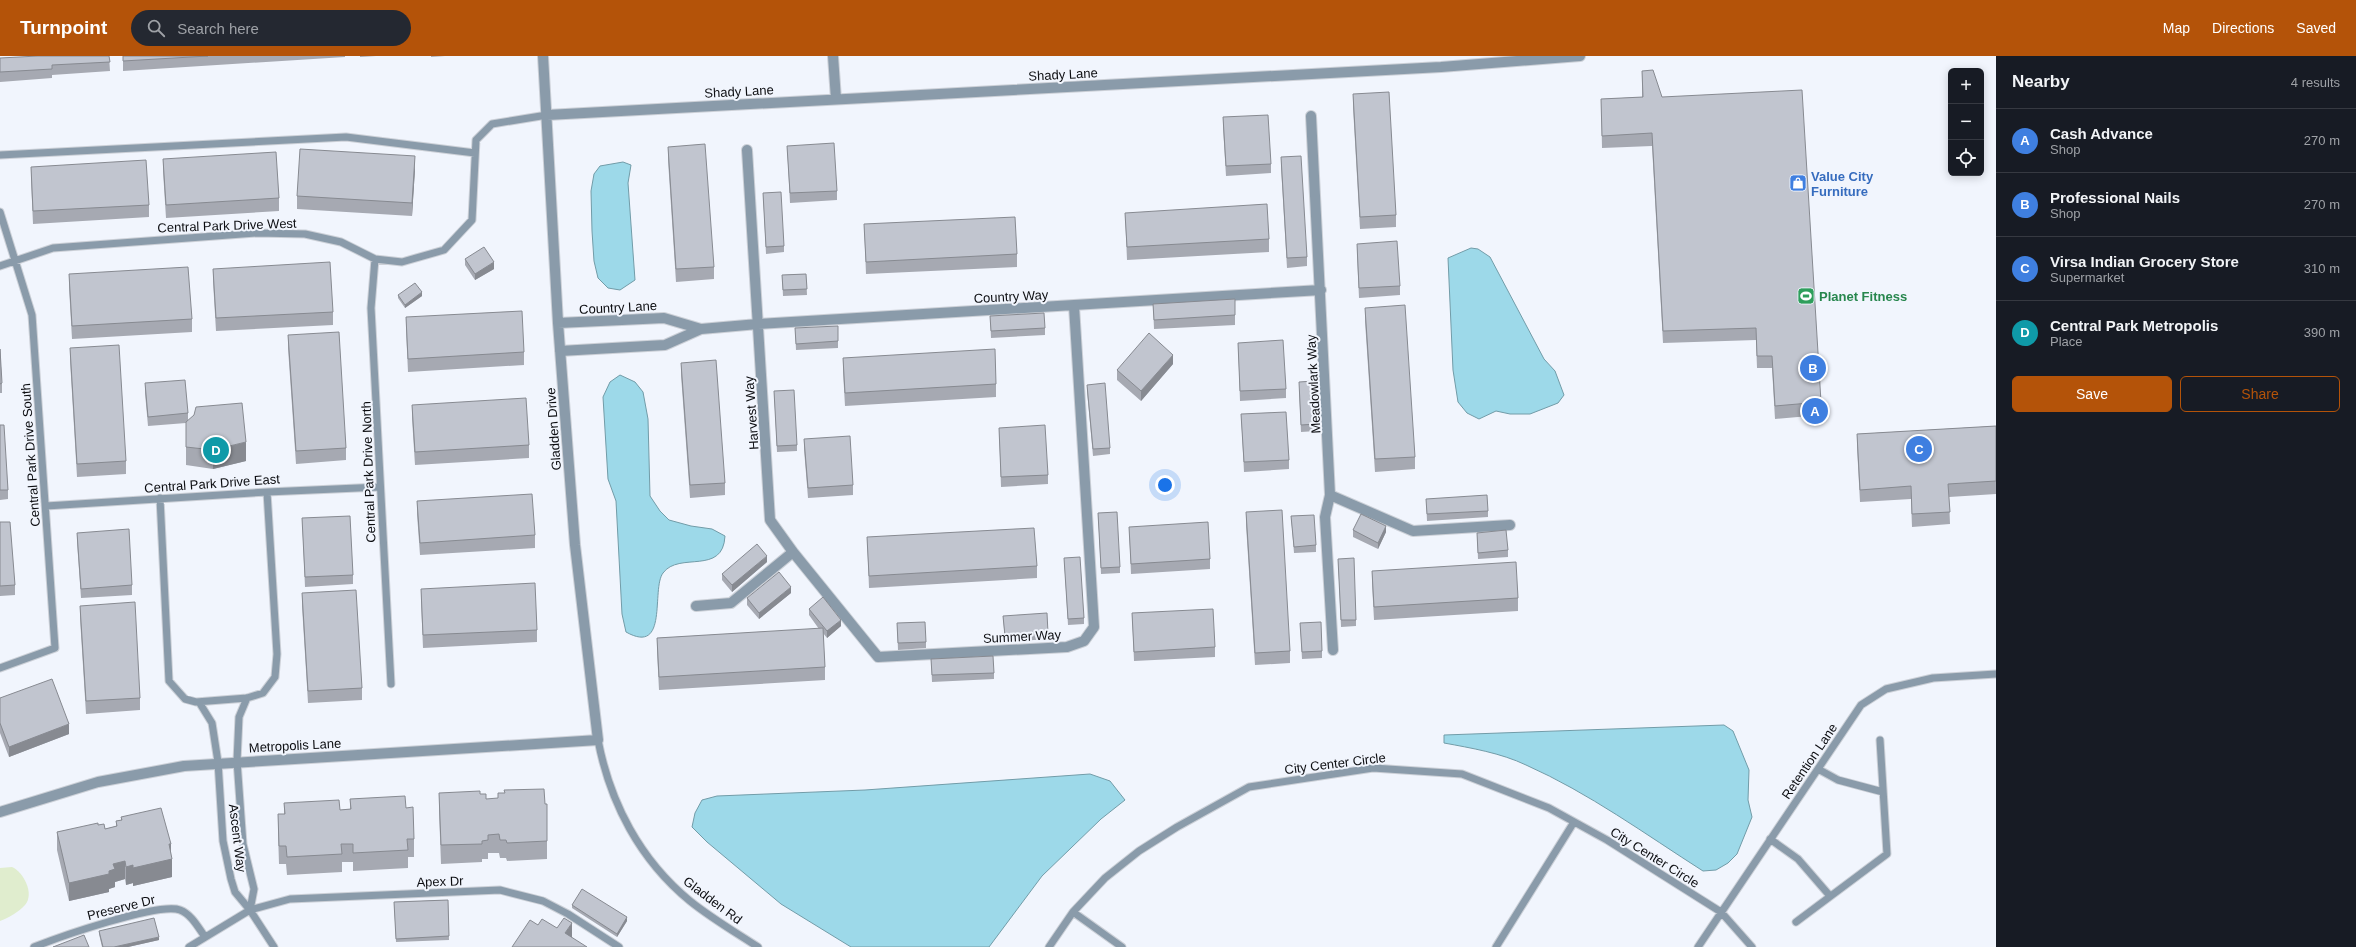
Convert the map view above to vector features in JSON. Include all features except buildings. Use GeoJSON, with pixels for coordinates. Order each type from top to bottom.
{"type":"FeatureCollection","features":[{"type":"Feature","properties":{"kind":"street","name":"Gladden Drive"},"geometry":{"type":"LineString","coordinates":[[543,56],[558,323],[575,545],[598,740]]}},
{"type":"Feature","properties":{"kind":"street"},"geometry":{"type":"LineString","coordinates":[[833,56],[836,99]]}},
{"type":"Feature","properties":{"kind":"street","name":"Shady Lane"},"geometry":{"type":"LineString","coordinates":[[547,115],[1441,67],[1580,56]]}},
{"type":"Feature","properties":{"kind":"street","name":"Meadowlark Way"},"geometry":{"type":"LineString","coordinates":[[1311,116],[1321,290],[1330,495],[1325,517],[1334,650]]}},
{"type":"Feature","properties":{"kind":"street","name":"Harvest Way"},"geometry":{"type":"LineString","coordinates":[[747,150],[770,520],[793,552]]}},
{"type":"Feature","properties":{"kind":"street","name":"Country Way"},"geometry":{"type":"LineString","coordinates":[[702,329],[758,324],[1321,290]]}},
{"type":"Feature","properties":{"kind":"street","name":"Summer Way"},"geometry":{"type":"LineString","coordinates":[[793,552],[878,657],[1067,647],[1084,641],[1094,627],[1074,306]]}},
{"type":"Feature","properties":{"kind":"street","name":"Country Lane"},"geometry":{"type":"LineString","coordinates":[[558,323],[664,318],[702,329]]}},
{"type":"Feature","properties":{"kind":"street"},"geometry":{"type":"LineString","coordinates":[[560,351],[665,345],[702,329]]}},
{"type":"Feature","properties":{"kind":"street"},"geometry":{"type":"LineString","coordinates":[[1330,495],[1413,531],[1510,525]]}},
{"type":"Feature","properties":{"kind":"street"},"geometry":{"type":"LineString","coordinates":[[696,606],[731,603],[793,552]]}},
{"type":"Feature","properties":{"kind":"street","name":"Metropolis Lane"},"geometry":{"type":"LineString","coordinates":[[0,812],[98,782],[140,772],[218,762],[598,740]]}},
{"type":"Feature","properties":{"kind":"lane","name":"Central Park Drive West"},"geometry":{"type":"LineString","coordinates":[[0,266],[61,247],[257,233],[305,234],[341,242],[375,259],[402,262],[444,250],[472,220],[476,140],[492,124],[547,115]]}},
{"type":"Feature","properties":{"kind":"lane"},"geometry":{"type":"LineString","coordinates":[[0,155],[346,137],[475,153]]}},
{"type":"Feature","properties":{"kind":"lane","name":"Central Park Drive South"},"geometry":{"type":"LineString","coordinates":[[0,212],[32,314],[55,648],[0,668]]}},
{"type":"Feature","properties":{"kind":"lane","name":"Central Park Drive North"},"geometry":{"type":"LineString","coordinates":[[375,259],[371,308],[391,684]]}},
{"type":"Feature","properties":{"kind":"lane","name":"Central Park Drive East"},"geometry":{"type":"LineString","coordinates":[[46,506],[160,498],[380,487]]}},
{"type":"Feature","properties":{"kind":"lane"},"geometry":{"type":"LineString","coordinates":[[160,498],[169,681],[185,699],[199,702],[247,698],[263,693],[275,677],[276,654],[267,492]]}},
{"type":"Feature","properties":{"kind":"lane","name":"Retention Lane"},"geometry":{"type":"LineString","coordinates":[[1698,947],[1861,705],[1886,689],[1933,678],[1996,674]]}},
{"type":"Feature","properties":{"kind":"lane","name":"Ascent Way"},"geometry":{"type":"LineString","coordinates":[[247,698],[239,717],[237,761],[243,844],[254,889],[250,910]]}},
{"type":"Feature","properties":{"kind":"lane","name":"Ascent Way"},"geometry":{"type":"LineString","coordinates":[[199,702],[212,723],[218,762],[223,841],[235,892],[250,910],[274,947]]}},
{"type":"Feature","properties":{"kind":"lane","name":"Gladden Rd"},"geometry":{"type":"LineString","coordinates":[[598,740],[602,762],[616,805],[638,845],[654,865],[690,901],[758,947]]}},
{"type":"Feature","properties":{"kind":"lane"},"geometry":{"type":"LineString","coordinates":[[1796,922],[1887,854],[1880,740]]}},
{"type":"Feature","properties":{"kind":"lane","name":"City Center Circle"},"geometry":{"type":"LineString","coordinates":[[1049,947],[1073,912],[1105,878],[1139,851],[1168,832],[1249,787],[1373,768],[1438,771],[1462,774],[1549,808],[1607,840],[1721,912],[1752,947]]}},
{"type":"Feature","properties":{"kind":"lane"},"geometry":{"type":"LineString","coordinates":[[1818,769],[1838,780],[1883,792]]}},
{"type":"Feature","properties":{"kind":"lane"},"geometry":{"type":"LineString","coordinates":[[1496,947],[1574,822]]}},
{"type":"Feature","properties":{"kind":"lane"},"geometry":{"type":"LineString","coordinates":[[1770,839],[1798,858],[1830,896]]}},
{"type":"Feature","properties":{"kind":"lane","name":"Apex Dr"},"geometry":{"type":"LineString","coordinates":[[250,910],[290,899],[500,890],[543,901],[568,914],[619,947]]}},
{"type":"Feature","properties":{"kind":"lane","name":"Preserve Dr"},"geometry":{"type":"LineString","coordinates":[[34,947],[101,924],[167,908],[185,913],[205,937]]}},
{"type":"Feature","properties":{"kind":"lane"},"geometry":{"type":"LineString","coordinates":[[189,947],[250,910]]}},
{"type":"Feature","properties":{"kind":"lane"},"geometry":{"type":"LineString","coordinates":[[1073,912],[1122,947]]}},
{"type":"Feature","properties":{"kind":"green space"},"geometry":{"type":"Polygon","coordinates":[[[12,867],[24,878],[28,889],[28,900],[20,910],[0,921],[0,868],[12,867]]]}},
{"type":"Feature","properties":{"kind":"water"},"geometry":{"type":"Polygon","coordinates":[[[623,162],[631,165],[628,183],[635,280],[620,290],[608,288],[598,278],[594,261],[591,191],[594,174],[600,166],[623,162]]]}},
{"type":"Feature","properties":{"kind":"water"},"geometry":{"type":"Polygon","coordinates":[[[1471,248],[1478,249],[1490,257],[1544,359],[1555,371],[1564,395],[1558,403],[1530,414],[1510,414],[1496,411],[1479,419],[1467,413],[1458,402],[1453,370],[1448,258],[1471,248]]]}},
{"type":"Feature","properties":{"kind":"water"},"geometry":{"type":"Polygon","coordinates":[[[620,375],[635,382],[643,392],[648,419],[650,496],[660,511],[669,520],[691,526],[712,529],[725,536],[722,548],[717,556],[709,559],[679,564],[670,567],[663,573],[658,592],[656,618],[653,628],[648,635],[639,637],[626,632],[622,614],[616,501],[608,479],[603,397],[610,382],[620,375]]]}},
{"type":"Feature","properties":{"kind":"water"},"geometry":{"type":"Polygon","coordinates":[[[1724,725],[1733,731],[1749,770],[1748,800],[1752,817],[1737,854],[1728,863],[1716,870],[1703,871],[1594,801],[1549,776],[1506,757],[1486,751],[1444,743],[1444,735],[1724,725]]]}},
{"type":"Feature","properties":{"kind":"water"},"geometry":{"type":"Polygon","coordinates":[[[1090,774],[1110,781],[1125,800],[1101,819],[1042,876],[989,947],[851,947],[781,904],[707,842],[692,827],[695,813],[702,800],[717,796],[865,790],[1090,774]]]}},
{"type":"Feature","properties":{"kind":"place","name":"Value City Furniture"},"geometry":{"type":"Point","coordinates":[1798,183]}},
{"type":"Feature","properties":{"kind":"place","name":"Planet Fitness"},"geometry":{"type":"Point","coordinates":[1806,296]}},
{"type":"Feature","properties":{"kind":"place","name":"Professional Nails"},"geometry":{"type":"Point","coordinates":[1813,368]}},
{"type":"Feature","properties":{"kind":"place","name":"Cash Advance"},"geometry":{"type":"Point","coordinates":[1815,411]}},
{"type":"Feature","properties":{"kind":"place","name":"Virsa Indian Grocery Store"},"geometry":{"type":"Point","coordinates":[1919,449]}},
{"type":"Feature","properties":{"kind":"place","name":"Central Park Metropolis"},"geometry":{"type":"Point","coordinates":[216,450]}}]}
